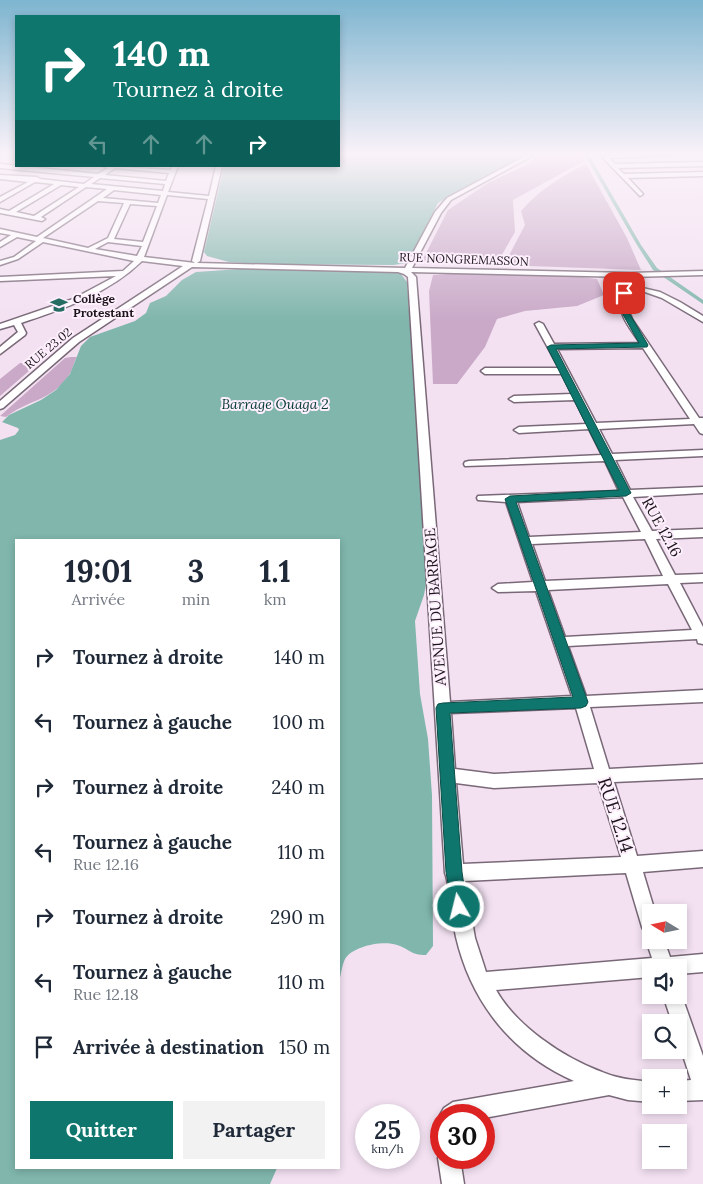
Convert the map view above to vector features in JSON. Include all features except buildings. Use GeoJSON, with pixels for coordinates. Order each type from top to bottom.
{"type":"FeatureCollection","features":[{"type":"Feature","properties":{"kind":"street"},"geometry":{"type":"LineString","coordinates":[[10,213],[15,210]]}},
{"type":"Feature","properties":{"kind":"street"},"geometry":{"type":"LineString","coordinates":[[35,218],[47,210]]}},
{"type":"Feature","properties":{"kind":"street"},"geometry":{"type":"LineString","coordinates":[[0,263],[16,258],[80,210]]}},
{"type":"Feature","properties":{"kind":"street"},"geometry":{"type":"LineString","coordinates":[[110,240],[124,210]]}},
{"type":"Feature","properties":{"kind":"street"},"geometry":{"type":"LineString","coordinates":[[0,327],[17,323],[103,287],[126,273],[140,259],[159,210]]}},
{"type":"Feature","properties":{"kind":"street"},"geometry":{"type":"LineString","coordinates":[[169,261],[192,259],[208,210]]}},
{"type":"Feature","properties":{"kind":"street"},"geometry":{"type":"LineString","coordinates":[[402,269],[439,210]]}},
{"type":"Feature","properties":{"kind":"street"},"geometry":{"type":"LineString","coordinates":[[0,211],[61,223]]}},
{"type":"Feature","properties":{"kind":"street","name":"RUE NONGREMASSON"},"geometry":{"type":"LineString","coordinates":[[0,231],[89,250],[149,260],[192,259],[222,264],[602,274],[667,275],[703,273]]}},
{"type":"Feature","properties":{"kind":"street"},"geometry":{"type":"LineString","coordinates":[[0,245],[17,234]]}},
{"type":"Feature","properties":{"kind":"street"},"geometry":{"type":"LineString","coordinates":[[89,250],[102,241],[110,240],[146,244]]}},
{"type":"Feature","properties":{"kind":"street","name":"RUE 23.02"},"geometry":{"type":"LineString","coordinates":[[0,406],[76,340],[164,281],[192,259]]}},
{"type":"Feature","properties":{"kind":"street","name":"RUE 23.02"},"geometry":{"type":"LineString","coordinates":[[164,281],[192,259]]}},
{"type":"Feature","properties":{"kind":"street"},"geometry":{"type":"LineString","coordinates":[[169,261],[176,266],[173,274]]}},
{"type":"Feature","properties":{"kind":"street","name":"AVENUE DU BARRAGE"},"geometry":{"type":"LineString","coordinates":[[402,269],[412,277],[414,339],[454,872],[461,924],[480,982],[505,1018],[532,1043],[569,1069],[607,1086],[642,1092]]}},
{"type":"Feature","properties":{"kind":"street"},"geometry":{"type":"LineString","coordinates":[[0,279],[126,273]]}},
{"type":"Feature","properties":{"kind":"street"},"geometry":{"type":"LineString","coordinates":[[602,274],[619,286],[624,296],[624,311],[644,345],[699,421],[703,431]]}},
{"type":"Feature","properties":{"kind":"street"},"geometry":{"type":"LineString","coordinates":[[619,286],[645,289],[668,298],[703,320]]}},
{"type":"Feature","properties":{"kind":"street"},"geometry":{"type":"LineString","coordinates":[[0,351],[22,333],[17,323]]}},
{"type":"Feature","properties":{"kind":"street","name":"RUE 12.16"},"geometry":{"type":"LineString","coordinates":[[539,324],[702,636]]}},
{"type":"Feature","properties":{"kind":"street"},"geometry":{"type":"LineString","coordinates":[[0,341],[12,342]]}},
{"type":"Feature","properties":{"kind":"street"},"geometry":{"type":"LineString","coordinates":[[551,347],[644,345]]}},
{"type":"Feature","properties":{"kind":"street"},"geometry":{"type":"LineString","coordinates":[[485,371],[565,371]]}},
{"type":"Feature","properties":{"kind":"street"},"geometry":{"type":"LineString","coordinates":[[514,399],[577,397]]}},
{"type":"Feature","properties":{"kind":"street"},"geometry":{"type":"LineString","coordinates":[[519,430],[699,421]]}},
{"type":"Feature","properties":{"kind":"street"},"geometry":{"type":"LineString","coordinates":[[469,464],[609,456],[703,454]]}},
{"type":"Feature","properties":{"kind":"street"},"geometry":{"type":"LineString","coordinates":[[482,498],[510,499],[703,490]]}},
{"type":"Feature","properties":{"kind":"street","name":"RUE 12.14"},"geometry":{"type":"LineString","coordinates":[[510,499],[581,702],[644,904]]}},
{"type":"Feature","properties":{"kind":"street"},"geometry":{"type":"LineString","coordinates":[[524,540],[703,533]]}},
{"type":"Feature","properties":{"kind":"street"},"geometry":{"type":"LineString","coordinates":[[498,588],[703,578]]}},
{"type":"Feature","properties":{"kind":"street"},"geometry":{"type":"LineString","coordinates":[[559,642],[702,636]]}},
{"type":"Feature","properties":{"kind":"street"},"geometry":{"type":"LineString","coordinates":[[443,708],[703,696]]}},
{"type":"Feature","properties":{"kind":"street"},"geometry":{"type":"LineString","coordinates":[[448,775],[494,781],[703,771]]}},
{"type":"Feature","properties":{"kind":"street"},"geometry":{"type":"LineString","coordinates":[[454,872],[632,865],[703,859]]}},
{"type":"Feature","properties":{"kind":"street"},"geometry":{"type":"LineString","coordinates":[[687,964],[703,963]]}},
{"type":"Feature","properties":{"kind":"street"},"geometry":{"type":"LineString","coordinates":[[480,982],[642,968]]}},
{"type":"Feature","properties":{"kind":"street"},"geometry":{"type":"LineString","coordinates":[[676,1004],[703,1086]]}},
{"type":"Feature","properties":{"kind":"street"},"geometry":{"type":"LineString","coordinates":[[495,1106],[607,1086]]}},
{"type":"Feature","properties":{"kind":"street"},"geometry":{"type":"LineString","coordinates":[[687,1091],[703,1090]]}},
{"type":"Feature","properties":{"kind":"street"},"geometry":{"type":"LineString","coordinates":[[451,1169],[453,1184]]}},
{"type":"Feature","properties":{"kind":"shaded area"},"geometry":{"type":"Polygon","coordinates":[[[448,210],[514,210],[515,232],[496,265],[422,261],[448,210]]]}},
{"type":"Feature","properties":{"kind":"shaded area"},"geometry":{"type":"Polygon","coordinates":[[[612,210],[627,238],[641,270],[504,265],[525,225],[521,211],[612,210]]]}},
{"type":"Feature","properties":{"kind":"shaded area"},"geometry":{"type":"Polygon","coordinates":[[[464,273],[567,275],[597,279],[604,295],[577,306],[525,311],[497,319],[485,347],[457,384],[433,384],[429,291],[433,275],[464,273]]]}},
{"type":"Feature","properties":{"kind":"shaded area"},"geometry":{"type":"Polygon","coordinates":[[[77,357],[71,371],[55,390],[6,417],[0,416],[65,358],[77,357]]]}},
{"type":"Feature","properties":{"kind":"shaded area"},"geometry":{"type":"Polygon","coordinates":[[[20,363],[37,364],[0,396],[0,379],[20,363]]]}},
{"type":"Feature","properties":{"kind":"water"},"geometry":{"type":"Polygon","coordinates":[[[214,210],[434,210],[408,263],[393,265],[261,264],[229,262],[207,256],[204,252],[214,210]]]}},
{"type":"Feature","properties":{"kind":"water","name":"Barrage Ouaga 2"},"geometry":{"type":"Polygon","coordinates":[[[256,268],[392,272],[401,274],[407,282],[427,578],[424,595],[415,621],[420,694],[428,739],[432,795],[433,946],[426,955],[413,953],[391,944],[369,945],[349,954],[345,959],[340,977],[340,539],[15,539],[15,1169],[277,1169],[270,1184],[0,1184],[0,440],[15,435],[19,430],[2,422],[9,415],[41,400],[56,390],[70,374],[81,346],[90,337],[135,321],[146,313],[150,303],[166,296],[182,280],[196,272],[256,268]]]}},
{"type":"Feature","properties":{"kind":"waterway"},"geometry":{"type":"LineString","coordinates":[[619,210],[655,269],[703,302]]}},
{"type":"Feature","properties":{"kind":"place","name":"Collège Protestant"},"geometry":{"type":"Point","coordinates":[59,305]}},
{"type":"Feature","properties":{"kind":"route"},"geometry":{"type":"LineString","coordinates":[[459,907],[454,872],[443,708],[581,702],[510,499],[626,493],[609,456],[551,347],[644,345],[624,311],[624,293]]}}]}
